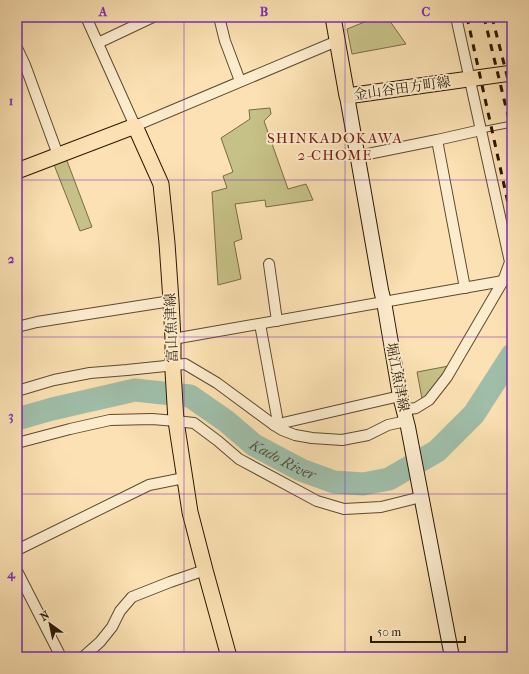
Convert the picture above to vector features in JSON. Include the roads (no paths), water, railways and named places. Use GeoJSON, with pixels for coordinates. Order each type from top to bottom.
{"type":"FeatureCollection","features":[{"type":"Feature","properties":{"kind":"main road","name":"金山谷田方町線"},"geometry":{"type":"LineString","coordinates":[[333,17],[347,96],[512,73]]}},
{"type":"Feature","properties":{"kind":"main road","name":"堀江魚津線"},"geometry":{"type":"LineString","coordinates":[[347,96],[400,396],[452,657]]}},
{"type":"Feature","properties":{"kind":"main road"},"geometry":{"type":"LineString","coordinates":[[17,171],[135,126]]}},
{"type":"Feature","properties":{"kind":"main road","name":"富山魚津線"},"geometry":{"type":"LineString","coordinates":[[135,126],[161,184],[171,301],[176,418],[184,478],[190,512],[229,657]]}},
{"type":"Feature","properties":{"kind":"street"},"geometry":{"type":"LineString","coordinates":[[86,17],[135,126],[338,41]]}},
{"type":"Feature","properties":{"kind":"street"},"geometry":{"type":"LineString","coordinates":[[98,42],[153,17]]}},
{"type":"Feature","properties":{"kind":"street"},"geometry":{"type":"LineString","coordinates":[[219,17],[225,41],[240,81]]}},
{"type":"Feature","properties":{"kind":"street"},"geometry":{"type":"LineString","coordinates":[[17,391],[54,380],[90,373],[173,368],[185,364],[217,384],[274,425],[295,435],[342,440],[368,435],[388,425],[406,420],[416,408],[429,400],[447,377],[503,281],[510,262],[456,17]]}},
{"type":"Feature","properties":{"kind":"street"},"geometry":{"type":"LineString","coordinates":[[17,48],[25,65],[58,155]]}},
{"type":"Feature","properties":{"kind":"street"},"geometry":{"type":"LineString","coordinates":[[358,156],[481,130]]}},
{"type":"Feature","properties":{"kind":"street"},"geometry":{"type":"LineString","coordinates":[[437,140],[465,288]]}},
{"type":"Feature","properties":{"kind":"street"},"geometry":{"type":"LineString","coordinates":[[269,264],[276,321]]}},
{"type":"Feature","properties":{"kind":"street"},"geometry":{"type":"LineString","coordinates":[[173,339],[503,281]]}},
{"type":"Feature","properties":{"kind":"street"},"geometry":{"type":"LineString","coordinates":[[17,326],[171,301]]}},
{"type":"Feature","properties":{"kind":"street"},"geometry":{"type":"LineString","coordinates":[[260,324],[277,417],[274,425]]}},
{"type":"Feature","properties":{"kind":"street"},"geometry":{"type":"LineString","coordinates":[[274,425],[400,396]]}},
{"type":"Feature","properties":{"kind":"street"},"geometry":{"type":"LineString","coordinates":[[17,443],[110,420],[176,418],[194,423],[239,459],[317,501],[344,509],[382,507],[421,496]]}},
{"type":"Feature","properties":{"kind":"street"},"geometry":{"type":"LineString","coordinates":[[17,550],[149,485],[184,478]]}},
{"type":"Feature","properties":{"kind":"street"},"geometry":{"type":"LineString","coordinates":[[83,657],[100,642],[112,627],[120,611],[132,597],[205,570]]}},
{"type":"Feature","properties":{"kind":"street"},"geometry":{"type":"LineString","coordinates":[[17,571],[61,657]]}},
{"type":"Feature","properties":{"kind":"lane"},"geometry":{"type":"LineString","coordinates":[[481,130],[512,124]]}},
{"type":"Feature","properties":{"kind":"waterway","name":"Kado River"},"geometry":{"type":"LineString","coordinates":[[17,419],[52,409],[135,390],[190,396],[226,421],[254,445],[301,470],[334,482],[363,484],[389,479],[437,451],[474,414],[512,355]]}},
{"type":"Feature","properties":{"kind":"railway"},"geometry":{"type":"LineString","coordinates":[[467,17],[512,221]]}},
{"type":"Feature","properties":{"kind":"railway"},"geometry":{"type":"LineString","coordinates":[[484,17],[512,132]]}},
{"type":"Feature","properties":{"kind":"railway"},"geometry":{"type":"LineString","coordinates":[[492,17],[512,95]]}},
{"type":"Feature","properties":{"kind":"district","name":"SHINKADOKAWA 2-CHOME"},"geometry":{"type":"Point","coordinates":[335,146]}}]}
